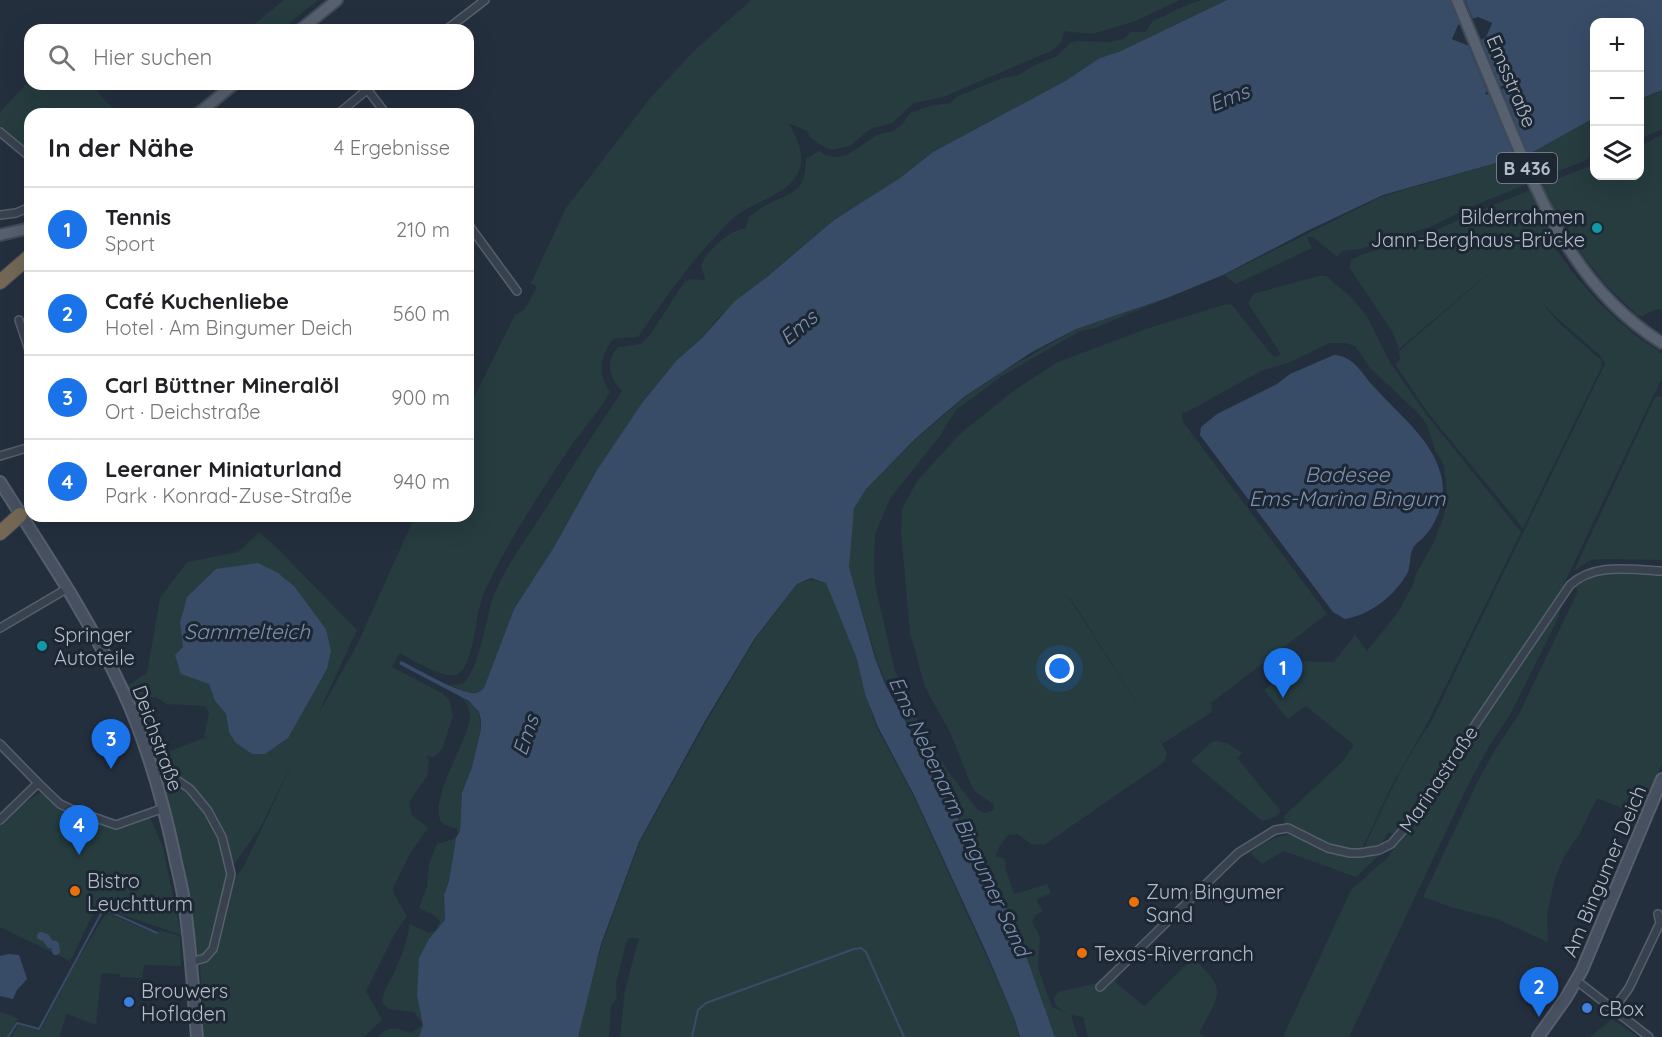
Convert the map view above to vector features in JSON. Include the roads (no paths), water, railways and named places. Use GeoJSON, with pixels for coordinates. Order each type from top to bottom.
{"type":"FeatureCollection","features":[{"type":"Feature","properties":{"kind":"highway"},"geometry":{"type":"LineString","coordinates":[[0,282],[24,261]]}},
{"type":"Feature","properties":{"kind":"highway"},"geometry":{"type":"LineString","coordinates":[[0,533],[20,515]]}},
{"type":"Feature","properties":{"kind":"main road"},"geometry":{"type":"LineString","coordinates":[[307,24],[337,0]]}},
{"type":"Feature","properties":{"kind":"main road","name":"Emsstraße"},"geometry":{"type":"LineString","coordinates":[[1457,0],[1525,164],[1564,243],[1584,272],[1611,303],[1662,344]]}},
{"type":"Feature","properties":{"kind":"main road"},"geometry":{"type":"LineString","coordinates":[[205,108],[227,90]]}},
{"type":"Feature","properties":{"kind":"main road"},"geometry":{"type":"LineString","coordinates":[[0,235],[24,229]]}},
{"type":"Feature","properties":{"kind":"main road","name":"Deichstraße"},"geometry":{"type":"LineString","coordinates":[[0,482],[24,521]]}},
{"type":"Feature","properties":{"kind":"main road","name":"Deichstraße"},"geometry":{"type":"LineString","coordinates":[[25,522],[68,588],[123,690],[153,771],[164,808],[184,899],[196,1037]]}},
{"type":"Feature","properties":{"kind":"main road","name":"Am Bingumer Deich"},"geometry":{"type":"LineString","coordinates":[[1538,1037],[1577,981],[1662,779]]}},
{"type":"Feature","properties":{"kind":"street"},"geometry":{"type":"LineString","coordinates":[[454,24],[485,0]]}},
{"type":"Feature","properties":{"kind":"street"},"geometry":{"type":"LineString","coordinates":[[345,108],[366,90]]}},
{"type":"Feature","properties":{"kind":"street"},"geometry":{"type":"LineString","coordinates":[[368,90],[381,108]]}},
{"type":"Feature","properties":{"kind":"street"},"geometry":{"type":"LineString","coordinates":[[0,132],[24,152]]}},
{"type":"Feature","properties":{"kind":"street"},"geometry":{"type":"LineString","coordinates":[[0,215],[24,210]]}},
{"type":"Feature","properties":{"kind":"street"},"geometry":{"type":"LineString","coordinates":[[474,232],[517,291]]}},
{"type":"Feature","properties":{"kind":"street"},"geometry":{"type":"LineString","coordinates":[[19,320],[24,335]]}},
{"type":"Feature","properties":{"kind":"street"},"geometry":{"type":"LineString","coordinates":[[0,456],[24,449]]}},
{"type":"Feature","properties":{"kind":"street","name":"Marinastraße"},"geometry":{"type":"LineString","coordinates":[[1100,987],[1238,853],[1275,830],[1288,828],[1328,848],[1350,853],[1370,852],[1391,844],[1406,827],[1570,585],[1583,575],[1596,570],[1662,571]]}},
{"type":"Feature","properties":{"kind":"street"},"geometry":{"type":"LineString","coordinates":[[0,628],[68,588]]}},
{"type":"Feature","properties":{"kind":"street"},"geometry":{"type":"LineString","coordinates":[[0,744],[60,804],[116,825],[164,808]]}},
{"type":"Feature","properties":{"kind":"street"},"geometry":{"type":"LineString","coordinates":[[153,771],[173,776],[190,789],[203,804],[222,837],[231,874],[213,949],[205,958],[191,962]]}},
{"type":"Feature","properties":{"kind":"street"},"geometry":{"type":"LineString","coordinates":[[0,820],[38,783]]}},
{"type":"Feature","properties":{"kind":"street"},"geometry":{"type":"LineString","coordinates":[[1613,1010],[1629,988],[1660,923],[1658,914]]}},
{"type":"Feature","properties":{"kind":"street"},"geometry":{"type":"LineString","coordinates":[[1577,981],[1649,1037]]}},
{"type":"Feature","properties":{"kind":"water","name":"Ems"},"geometry":{"type":"Polygon","coordinates":[[[1227,0],[1662,0],[1662,90],[1644,97],[1644,18],[1590,18],[1590,120],[1531,153],[1383,195],[1223,275],[1167,298],[1076,329],[1032,352],[964,397],[915,439],[866,489],[854,508],[849,567],[875,658],[885,684],[961,824],[984,861],[1014,922],[1055,1037],[1020,1037],[987,954],[914,795],[878,727],[865,694],[857,659],[826,583],[811,578],[797,584],[755,638],[705,721],[639,842],[601,944],[578,1037],[419,1037],[423,1025],[417,996],[419,958],[429,939],[445,920],[444,895],[449,881],[456,838],[460,831],[462,793],[472,767],[481,720],[479,712],[469,701],[399,664],[401,661],[464,691],[475,693],[484,688],[514,609],[554,547],[597,470],[642,403],[677,360],[701,339],[735,301],[834,220],[900,178],[933,152],[1067,80],[1100,58],[1121,51],[1227,0]],[[1478,17],[1458,25],[1452,39],[1467,45],[1486,37],[1492,23],[1478,17]]]}},
{"type":"Feature","properties":{"kind":"water","name":"Badesee Ems-Marina Bingum"},"geometry":{"type":"Polygon","coordinates":[[[1334,355],[1353,362],[1413,428],[1437,462],[1443,483],[1442,500],[1437,517],[1428,532],[1413,548],[1408,571],[1402,582],[1372,609],[1345,619],[1333,612],[1200,435],[1201,427],[1217,414],[1277,384],[1290,374],[1334,355]]]}},
{"type":"Feature","properties":{"kind":"water","name":"Sammelteich"},"geometry":{"type":"Polygon","coordinates":[[[258,563],[278,573],[294,586],[326,629],[331,651],[327,669],[288,738],[265,754],[252,754],[235,742],[229,732],[226,714],[215,701],[209,684],[181,674],[175,655],[183,647],[180,622],[187,597],[216,569],[258,563]]]}},
{"type":"Feature","properties":{"kind":"water"},"geometry":{"type":"Polygon","coordinates":[[[19,955],[27,979],[17,990],[13,999],[0,996],[0,956],[19,955]]]}},
{"type":"Feature","properties":{"kind":"waterway"},"geometry":{"type":"LineString","coordinates":[[8,1037],[17,1023],[39,1029],[102,912],[108,911],[157,933]]}},
{"type":"Feature","properties":{"kind":"waterway"},"geometry":{"type":"LineString","coordinates":[[41,936],[46,938],[50,944],[55,945],[56,951]]}},
{"type":"Feature","properties":{"kind":"waterway"},"geometry":{"type":"LineString","coordinates":[[692,1037],[698,1010],[706,1003],[861,948],[866,952],[904,1037]]}},
{"type":"Feature","properties":{"kind":"place","name":"Bilderrahmen Jann-Berghaus-Brücke"},"geometry":{"type":"Point","coordinates":[1597,228]}},
{"type":"Feature","properties":{"kind":"place","name":"Springer Autoteile"},"geometry":{"type":"Point","coordinates":[42,646]}},
{"type":"Feature","properties":{"kind":"place","name":"Tennis"},"geometry":{"type":"Point","coordinates":[1283,698]}},
{"type":"Feature","properties":{"kind":"place","name":"Carl Büttner Mineralöl"},"geometry":{"type":"Point","coordinates":[111,769]}},
{"type":"Feature","properties":{"kind":"place","name":"Leeraner Miniaturland"},"geometry":{"type":"Point","coordinates":[79,855]}},
{"type":"Feature","properties":{"kind":"place","name":"Bistro Leuchtturm"},"geometry":{"type":"Point","coordinates":[75,891]}},
{"type":"Feature","properties":{"kind":"place","name":"Zum Bingumer Sand"},"geometry":{"type":"Point","coordinates":[1134,902]}},
{"type":"Feature","properties":{"kind":"place","name":"Texas-Riverranch"},"geometry":{"type":"Point","coordinates":[1082,953]}},
{"type":"Feature","properties":{"kind":"place","name":"Brouwers Hofladen"},"geometry":{"type":"Point","coordinates":[129,1002]}},
{"type":"Feature","properties":{"kind":"place","name":"cBox"},"geometry":{"type":"Point","coordinates":[1587,1008]}},
{"type":"Feature","properties":{"kind":"place","name":"Café Kuchenliebe"},"geometry":{"type":"Point","coordinates":[1539,1017]}},
{"type":"Feature","properties":{"kind":"water label","name":"Ems Nebenarm Bingumer Sand"},"geometry":{"type":"Point","coordinates":[960,816]}}]}
